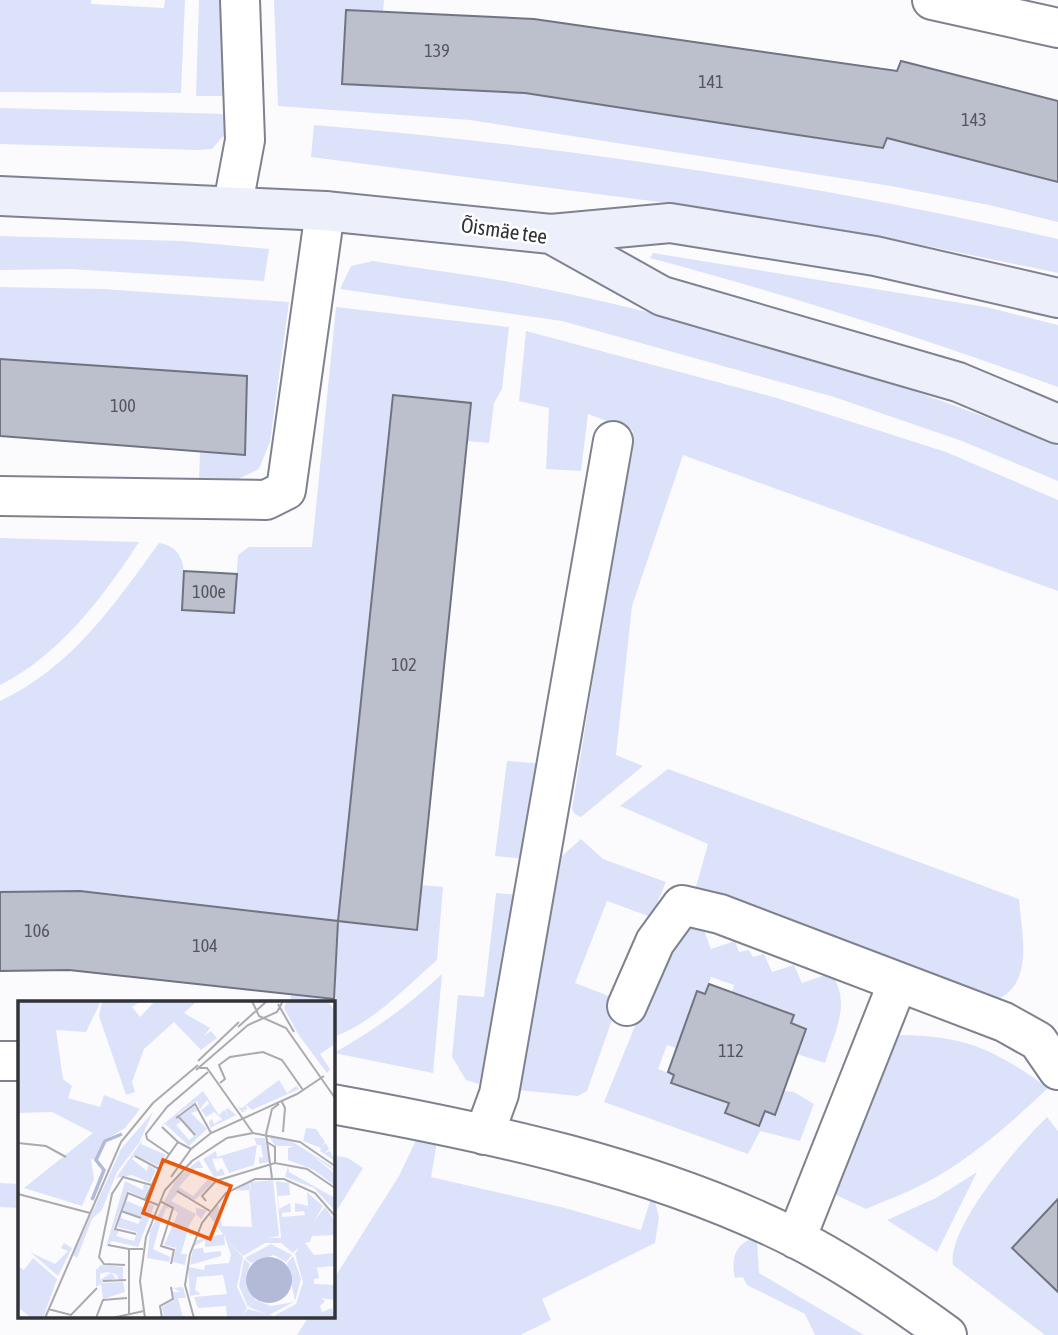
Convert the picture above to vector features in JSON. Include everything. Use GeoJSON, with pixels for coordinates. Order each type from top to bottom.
{"type":"FeatureCollection","features":[{"type":"Feature","properties":{"kind":"main road","name":"Õismäe tee"},"geometry":{"type":"LineString","coordinates":[[0,196],[233,204],[551,234],[662,296],[958,382],[1058,424]]}},
{"type":"Feature","properties":{"kind":"main road"},"geometry":{"type":"LineString","coordinates":[[551,234],[670,223],[876,256],[1058,298]]}},
{"type":"Feature","properties":{"kind":"street"},"geometry":{"type":"LineString","coordinates":[[233,204],[245,140],[240,0]]}},
{"type":"Feature","properties":{"kind":"street"},"geometry":{"type":"LineString","coordinates":[[932,0],[1058,27]]}},
{"type":"Feature","properties":{"kind":"street"},"geometry":{"type":"LineString","coordinates":[[0,496],[265,500],[286,490],[326,211]]}},
{"type":"Feature","properties":{"kind":"street"},"geometry":{"type":"LineString","coordinates":[[484,1135],[499,1094],[612,441]]}},
{"type":"Feature","properties":{"kind":"street"},"geometry":{"type":"LineString","coordinates":[[627,1006],[654,943],[682,905],[720,914],[1004,1022],[1038,1041],[1058,1070]]}},
{"type":"Feature","properties":{"kind":"street"},"geometry":{"type":"LineString","coordinates":[[796,1239],[898,982]]}},
{"type":"Feature","properties":{"kind":"street"},"geometry":{"type":"LineString","coordinates":[[0,1061],[18,1061]]}},
{"type":"Feature","properties":{"kind":"street"},"geometry":{"type":"LineString","coordinates":[[334,1104],[484,1135],[599,1164],[719,1204],[796,1239],[904,1303],[947,1335]]}},
{"type":"Feature","properties":{"kind":"shaded area"},"geometry":{"type":"Polygon","coordinates":[[[0,0],[91,0],[91,4],[164,8],[165,0],[185,0],[181,93],[0,92],[0,0]]]}},
{"type":"Feature","properties":{"kind":"shaded area"},"geometry":{"type":"Polygon","coordinates":[[[199,0],[221,0],[228,96],[196,96],[199,0]]]}},
{"type":"Feature","properties":{"kind":"shaded area"},"geometry":{"type":"Polygon","coordinates":[[[274,0],[384,0],[383,12],[346,11],[525,93],[882,147],[887,138],[1058,182],[1058,222],[891,186],[470,120],[278,106],[274,0]]]}},
{"type":"Feature","properties":{"kind":"shaded area"},"geometry":{"type":"Polygon","coordinates":[[[0,108],[227,114],[226,133],[212,149],[198,150],[0,144],[0,108]]]}},
{"type":"Feature","properties":{"kind":"shaded area"},"geometry":{"type":"Polygon","coordinates":[[[314,125],[501,144],[688,169],[966,219],[1058,239],[1058,273],[879,236],[729,211],[311,157],[314,125]]]}},
{"type":"Feature","properties":{"kind":"shaded area"},"geometry":{"type":"Polygon","coordinates":[[[0,236],[182,241],[269,249],[264,281],[70,269],[0,270],[0,236]]]}},
{"type":"Feature","properties":{"kind":"shaded area"},"geometry":{"type":"Polygon","coordinates":[[[653,253],[986,307],[1058,325],[1058,387],[856,318],[650,258],[653,253]]]}},
{"type":"Feature","properties":{"kind":"shaded area"},"geometry":{"type":"Polygon","coordinates":[[[373,261],[506,281],[593,299],[729,333],[862,373],[1058,446],[1058,481],[962,441],[834,397],[562,321],[340,289],[351,266],[373,261]]]}},
{"type":"Feature","properties":{"kind":"shaded area"},"geometry":{"type":"Polygon","coordinates":[[[0,287],[103,289],[289,302],[270,442],[259,469],[234,481],[199,480],[200,452],[245,454],[0,359],[0,287]]]}},
{"type":"Feature","properties":{"kind":"shaded area"},"geometry":{"type":"Polygon","coordinates":[[[336,307],[509,327],[502,389],[494,403],[489,443],[467,441],[393,396],[338,921],[80,891],[0,892],[0,701],[49,671],[70,652],[108,611],[159,543],[170,546],[181,560],[184,569],[182,610],[234,613],[238,555],[249,547],[312,547],[336,307]]]}},
{"type":"Feature","properties":{"kind":"shaded area"},"geometry":{"type":"Polygon","coordinates":[[[526,331],[777,398],[946,452],[1058,500],[1058,591],[683,455],[632,606],[616,755],[643,766],[581,817],[572,809],[633,431],[588,414],[581,471],[546,469],[549,408],[519,401],[526,331]]]}},
{"type":"Feature","properties":{"kind":"shaded area"},"geometry":{"type":"Polygon","coordinates":[[[0,538],[139,542],[111,583],[61,641],[42,658],[0,685],[0,538]]]}},
{"type":"Feature","properties":{"kind":"shaded area"},"geometry":{"type":"Polygon","coordinates":[[[507,761],[546,764],[526,859],[495,856],[507,761]]]}},
{"type":"Feature","properties":{"kind":"shaded area"},"geometry":{"type":"Polygon","coordinates":[[[668,769],[1019,899],[1023,939],[1022,966],[1012,989],[996,1000],[975,1003],[695,890],[708,844],[620,806],[668,769]]]}},
{"type":"Feature","properties":{"kind":"shaded area"},"geometry":{"type":"Polygon","coordinates":[[[581,839],[603,859],[666,882],[651,917],[607,901],[575,983],[619,1000],[587,1091],[578,1096],[518,1090],[562,856],[581,839]]]}},
{"type":"Feature","properties":{"kind":"shaded area"},"geometry":{"type":"Polygon","coordinates":[[[421,885],[443,887],[437,960],[375,1014],[334,1037],[334,1001],[290,1001],[291,995],[334,999],[338,921],[416,930],[421,885]]]}},
{"type":"Feature","properties":{"kind":"shaded area"},"geometry":{"type":"Polygon","coordinates":[[[496,893],[519,895],[479,1084],[466,1080],[452,1057],[458,995],[484,997],[496,893]]]}},
{"type":"Feature","properties":{"kind":"shaded area"},"geometry":{"type":"Polygon","coordinates":[[[702,925],[711,949],[735,941],[739,952],[749,950],[753,957],[764,954],[772,972],[794,965],[802,983],[831,973],[840,996],[837,1028],[825,1063],[797,1054],[806,1029],[791,1023],[794,1015],[732,992],[734,985],[711,977],[705,994],[697,991],[676,1048],[667,1045],[658,1069],[674,1075],[671,1083],[729,1103],[725,1114],[759,1126],[765,1111],[784,1091],[794,1092],[814,1104],[800,1141],[760,1131],[748,1154],[604,1102],[668,945],[688,930],[702,925]]]}},
{"type":"Feature","properties":{"kind":"shaded area"},"geometry":{"type":"Polygon","coordinates":[[[442,974],[433,1073],[334,1053],[390,1017],[442,974]]]}},
{"type":"Feature","properties":{"kind":"shaded area"},"geometry":{"type":"Polygon","coordinates":[[[901,1035],[963,1042],[996,1055],[1048,1088],[1005,1127],[958,1163],[918,1187],[866,1209],[830,1192],[885,1041],[901,1035]]]}},
{"type":"Feature","properties":{"kind":"shaded area"},"geometry":{"type":"Polygon","coordinates":[[[1047,1117],[1058,1131],[1058,1199],[1012,1248],[1058,1292],[1058,1335],[1045,1335],[953,1265],[954,1249],[973,1209],[1020,1145],[1047,1117]]]}},
{"type":"Feature","properties":{"kind":"shaded area"},"geometry":{"type":"Polygon","coordinates":[[[417,1138],[437,1142],[431,1177],[565,1208],[641,1230],[651,1198],[654,1198],[659,1217],[655,1243],[542,1299],[551,1320],[520,1335],[297,1335],[308,1318],[334,1318],[334,1278],[399,1176],[417,1138]]]}},
{"type":"Feature","properties":{"kind":"shaded area"},"geometry":{"type":"Polygon","coordinates":[[[334,1155],[348,1158],[363,1168],[334,1212],[334,1155]]]}},
{"type":"Feature","properties":{"kind":"shaded area"},"geometry":{"type":"Polygon","coordinates":[[[977,1172],[937,1252],[887,1220],[936,1198],[977,1172]]]}},
{"type":"Feature","properties":{"kind":"shaded area"},"geometry":{"type":"Polygon","coordinates":[[[0,1183],[18,1184],[18,1208],[0,1207],[0,1183]]]}},
{"type":"Feature","properties":{"kind":"shaded area"},"geometry":{"type":"Polygon","coordinates":[[[751,1239],[757,1241],[759,1273],[864,1335],[815,1335],[805,1314],[747,1285],[743,1277],[735,1278],[733,1266],[737,1250],[751,1239]]]}},
{"type":"Feature","properties":{"kind":"building"},"geometry":{"type":"Polygon","coordinates":[[[346,10],[534,19],[897,71],[901,61],[1058,101],[1058,182],[887,138],[883,148],[525,93],[342,84],[346,10]]]}},
{"type":"Feature","properties":{"kind":"building"},"geometry":{"type":"Polygon","coordinates":[[[0,359],[247,376],[245,455],[0,436],[0,359]]]}},
{"type":"Feature","properties":{"kind":"building"},"geometry":{"type":"Polygon","coordinates":[[[393,395],[471,403],[417,930],[338,921],[393,395]]]}},
{"type":"Feature","properties":{"kind":"building"},"geometry":{"type":"Polygon","coordinates":[[[184,571],[237,574],[234,613],[182,610],[184,571]]]}},
{"type":"Feature","properties":{"kind":"building"},"geometry":{"type":"Polygon","coordinates":[[[80,891],[338,921],[334,999],[69,970],[0,971],[0,892],[80,891]]]}},
{"type":"Feature","properties":{"kind":"building"},"geometry":{"type":"Polygon","coordinates":[[[709,984],[794,1015],[791,1023],[806,1029],[775,1115],[765,1111],[759,1126],[725,1113],[729,1103],[671,1083],[674,1075],[668,1072],[697,991],[705,994],[709,984]]]}},
{"type":"Feature","properties":{"kind":"building"},"geometry":{"type":"Polygon","coordinates":[[[1058,1199],[1058,1292],[1012,1248],[1058,1199]]]}}]}
